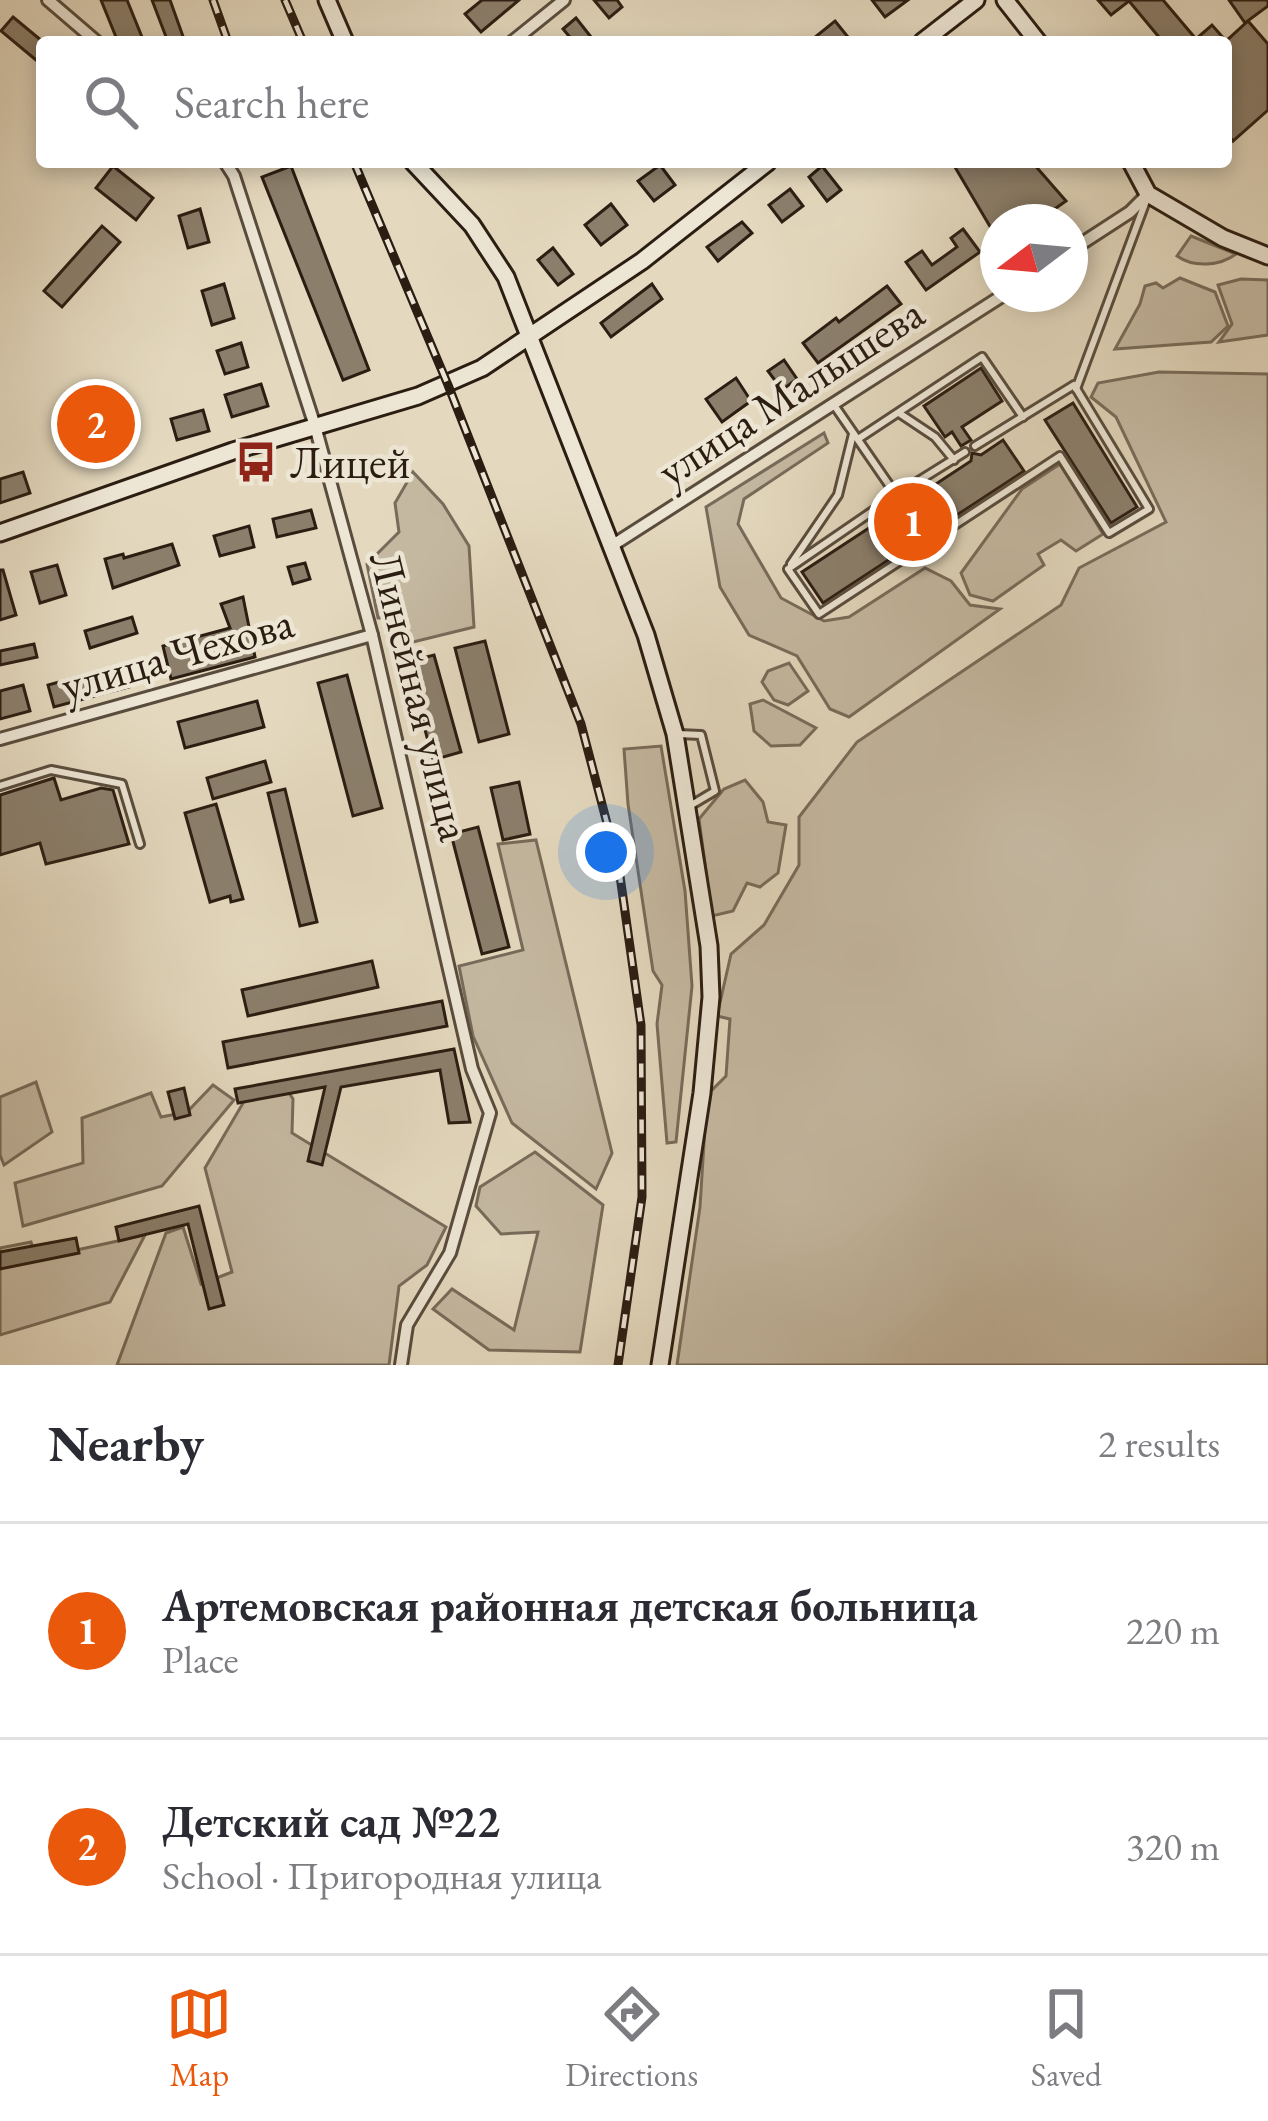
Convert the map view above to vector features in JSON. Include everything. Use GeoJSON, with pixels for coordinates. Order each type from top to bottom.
{"type":"FeatureCollection","features":[{"type":"Feature","properties":{"kind":"main road"},"geometry":{"type":"LineString","coordinates":[[328,0],[343,36]]}},
{"type":"Feature","properties":{"kind":"main road"},"geometry":{"type":"LineString","coordinates":[[930,36],[976,0]]}},
{"type":"Feature","properties":{"kind":"main road"},"geometry":{"type":"LineString","coordinates":[[1005,0],[1033,36]]}},
{"type":"Feature","properties":{"kind":"main road"},"geometry":{"type":"LineString","coordinates":[[418,168],[493,254],[613,545],[675,734],[709,946],[711,997],[687,1205],[660,1365]]}},
{"type":"Feature","properties":{"kind":"main road"},"geometry":{"type":"LineString","coordinates":[[0,533],[232,451],[448,385],[530,338],[642,260],[760,168]]}},
{"type":"Feature","properties":{"kind":"main road"},"geometry":{"type":"LineString","coordinates":[[1134,168],[1148,194],[1223,238],[1268,256]]}},
{"type":"Feature","properties":{"kind":"street"},"geometry":{"type":"LineString","coordinates":[[47,0],[90,36]]}},
{"type":"Feature","properties":{"kind":"street"},"geometry":{"type":"LineString","coordinates":[[519,36],[564,0]]}},
{"type":"Feature","properties":{"kind":"street","name":"Линейная улица"},"geometry":{"type":"LineString","coordinates":[[229,168],[315,426],[372,635],[472,1069],[490,1113],[450,1253],[407,1325],[401,1365]]}},
{"type":"Feature","properties":{"kind":"street"},"geometry":{"type":"LineString","coordinates":[[1088,239],[1148,194]]}},
{"type":"Feature","properties":{"kind":"street","name":"улица Малышева"},"geometry":{"type":"LineString","coordinates":[[613,545],[980,310]]}},
{"type":"Feature","properties":{"kind":"street","name":"улица Чехова"},"geometry":{"type":"LineString","coordinates":[[0,739],[372,635]]}},
{"type":"Feature","properties":{"kind":"lane"},"geometry":{"type":"LineString","coordinates":[[1076,389],[1148,194]]}},
{"type":"Feature","properties":{"kind":"lane"},"geometry":{"type":"LineString","coordinates":[[788,569],[838,496],[856,437],[982,357],[1023,417]]}},
{"type":"Feature","properties":{"kind":"lane"},"geometry":{"type":"LineString","coordinates":[[788,569],[819,614],[1060,456],[1109,533],[1149,509],[1074,385],[975,446]]}},
{"type":"Feature","properties":{"kind":"lane"},"geometry":{"type":"LineString","coordinates":[[834,405],[896,496]]}},
{"type":"Feature","properties":{"kind":"lane"},"geometry":{"type":"LineString","coordinates":[[899,413],[935,437],[954,460]]}},
{"type":"Feature","properties":{"kind":"lane"},"geometry":{"type":"LineString","coordinates":[[788,569],[965,452]]}},
{"type":"Feature","properties":{"kind":"lane"},"geometry":{"type":"LineString","coordinates":[[675,734],[701,735],[715,791],[688,807]]}},
{"type":"Feature","properties":{"kind":"lane"},"geometry":{"type":"LineString","coordinates":[[0,786],[51,770],[122,784],[140,844]]}},
{"type":"Feature","properties":{"kind":"shaded area"},"geometry":{"type":"Polygon","coordinates":[[[1191,236],[1236,254],[1207,264],[1184,260],[1177,256],[1191,236]]]}},
{"type":"Feature","properties":{"kind":"shaded area"},"geometry":{"type":"Polygon","coordinates":[[[1180,278],[1215,292],[1228,326],[1211,342],[1115,349],[1145,286],[1156,283],[1163,288],[1180,278]]]}},
{"type":"Feature","properties":{"kind":"shaded area"},"geometry":{"type":"Polygon","coordinates":[[[1241,279],[1268,280],[1268,335],[1219,342],[1232,324],[1218,285],[1241,279]]]}},
{"type":"Feature","properties":{"kind":"shaded area"},"geometry":{"type":"Polygon","coordinates":[[[1159,372],[1268,374],[1268,1365],[677,1365],[700,1207],[707,1095],[726,1076],[730,1019],[717,1016],[731,954],[764,925],[799,865],[799,817],[857,742],[1061,605],[1079,568],[1166,522],[1116,417],[1091,397],[1098,383],[1159,372]]]}},
{"type":"Feature","properties":{"kind":"shaded area"},"geometry":{"type":"Polygon","coordinates":[[[824,433],[828,443],[744,499],[738,524],[781,598],[824,621],[849,617],[925,568],[951,581],[970,605],[1000,609],[849,717],[830,709],[797,656],[749,635],[720,587],[706,507],[824,433]]]}},
{"type":"Feature","properties":{"kind":"shaded area"},"geometry":{"type":"Polygon","coordinates":[[[1060,464],[1103,534],[1076,551],[1061,540],[1038,554],[1044,565],[993,601],[970,595],[961,573],[1022,489],[1060,464]]]}},
{"type":"Feature","properties":{"kind":"shaded area"},"geometry":{"type":"Polygon","coordinates":[[[413,472],[443,504],[469,546],[474,627],[405,644],[397,618],[378,618],[367,564],[399,532],[395,503],[413,472]]]}},
{"type":"Feature","properties":{"kind":"shaded area"},"geometry":{"type":"Polygon","coordinates":[[[789,663],[808,691],[788,705],[774,700],[762,682],[768,671],[789,663]]]}},
{"type":"Feature","properties":{"kind":"shaded area"},"geometry":{"type":"Polygon","coordinates":[[[763,700],[816,728],[800,745],[771,746],[754,731],[750,704],[763,700]]]}},
{"type":"Feature","properties":{"kind":"shaded area"},"geometry":{"type":"Polygon","coordinates":[[[661,746],[685,891],[692,986],[676,1142],[667,1143],[657,1024],[662,985],[653,971],[624,749],[661,746]]]}},
{"type":"Feature","properties":{"kind":"shaded area"},"geometry":{"type":"Polygon","coordinates":[[[745,780],[763,802],[768,822],[786,825],[778,873],[760,887],[747,883],[733,911],[712,916],[699,819],[724,789],[745,780]]]}},
{"type":"Feature","properties":{"kind":"shaded area"},"geometry":{"type":"Polygon","coordinates":[[[536,840],[612,1153],[596,1189],[512,1123],[473,1036],[459,966],[523,950],[498,844],[536,840]]]}},
{"type":"Feature","properties":{"kind":"shaded area"},"geometry":{"type":"Polygon","coordinates":[[[36,1082],[52,1132],[4,1165],[0,1097],[36,1082]]]}},
{"type":"Feature","properties":{"kind":"shaded area"},"geometry":{"type":"Polygon","coordinates":[[[213,1085],[234,1100],[162,1186],[23,1226],[15,1183],[83,1163],[82,1118],[151,1093],[161,1117],[187,1112],[213,1085]]]}},
{"type":"Feature","properties":{"kind":"shaded area"},"geometry":{"type":"Polygon","coordinates":[[[285,1087],[293,1099],[292,1133],[446,1227],[427,1265],[399,1286],[389,1365],[117,1365],[166,1233],[183,1227],[201,1284],[232,1272],[205,1168],[246,1098],[285,1087]]]}},
{"type":"Feature","properties":{"kind":"shaded area"},"geometry":{"type":"Polygon","coordinates":[[[535,1152],[603,1205],[580,1352],[489,1350],[433,1309],[452,1289],[514,1330],[538,1232],[501,1234],[476,1206],[480,1187],[535,1152]]]}},
{"type":"Feature","properties":{"kind":"shaded area"},"geometry":{"type":"Polygon","coordinates":[[[145,1235],[110,1302],[0,1335],[0,1248],[31,1242],[36,1259],[145,1235]]]}},
{"type":"Feature","properties":{"kind":"building"},"geometry":{"type":"Polygon","coordinates":[[[101,0],[127,0],[142,36],[116,36],[101,0]]]}},
{"type":"Feature","properties":{"kind":"building"},"geometry":{"type":"Polygon","coordinates":[[[152,0],[170,0],[183,36],[166,36],[152,0]]]}},
{"type":"Feature","properties":{"kind":"building"},"geometry":{"type":"Polygon","coordinates":[[[482,0],[519,0],[481,32],[465,14],[482,0]]]}},
{"type":"Feature","properties":{"kind":"building"},"geometry":{"type":"Polygon","coordinates":[[[594,0],[617,0],[622,7],[609,18],[594,0]]]}},
{"type":"Feature","properties":{"kind":"building"},"geometry":{"type":"Polygon","coordinates":[[[872,0],[908,0],[885,17],[872,0]]]}},
{"type":"Feature","properties":{"kind":"building"},"geometry":{"type":"Polygon","coordinates":[[[1098,0],[1163,0],[1193,36],[1158,36],[1129,1],[1111,15],[1098,0]]]}},
{"type":"Feature","properties":{"kind":"building"},"geometry":{"type":"Polygon","coordinates":[[[1229,0],[1268,0],[1268,6],[1245,23],[1229,0]]]}},
{"type":"Feature","properties":{"kind":"building"},"geometry":{"type":"Polygon","coordinates":[[[13,17],[36,36],[36,60],[1,31],[13,17]]]}},
{"type":"Feature","properties":{"kind":"building"},"geometry":{"type":"Polygon","coordinates":[[[576,18],[590,36],[569,36],[563,29],[576,18]]]}},
{"type":"Feature","properties":{"kind":"building"},"geometry":{"type":"Polygon","coordinates":[[[835,21],[847,36],[816,36],[835,21]]]}},
{"type":"Feature","properties":{"kind":"building"},"geometry":{"type":"Polygon","coordinates":[[[1248,21],[1268,44],[1268,110],[1233,141],[1232,36],[1248,21]]]}},
{"type":"Feature","properties":{"kind":"building"},"geometry":{"type":"Polygon","coordinates":[[[1212,25],[1222,36],[1199,36],[1212,25]]]}},
{"type":"Feature","properties":{"kind":"building"},"geometry":{"type":"Polygon","coordinates":[[[116,168],[153,198],[136,220],[96,188],[116,168]]]}},
{"type":"Feature","properties":{"kind":"building"},"geometry":{"type":"Polygon","coordinates":[[[292,168],[369,370],[343,380],[262,177],[292,168]]]}},
{"type":"Feature","properties":{"kind":"building"},"geometry":{"type":"Polygon","coordinates":[[[662,168],[675,185],[654,201],[638,181],[662,168]]]}},
{"type":"Feature","properties":{"kind":"building"},"geometry":{"type":"Polygon","coordinates":[[[824,168],[841,190],[827,201],[809,177],[824,168]]]}},
{"type":"Feature","properties":{"kind":"building"},"geometry":{"type":"Polygon","coordinates":[[[956,168],[1037,168],[1066,201],[980,204],[980,209],[956,168]]]}},
{"type":"Feature","properties":{"kind":"building"},"geometry":{"type":"Polygon","coordinates":[[[790,189],[803,206],[782,222],[769,205],[790,189]]]}},
{"type":"Feature","properties":{"kind":"building"},"geometry":{"type":"Polygon","coordinates":[[[611,204],[627,225],[601,245],[585,225],[611,204]]]}},
{"type":"Feature","properties":{"kind":"building"},"geometry":{"type":"Polygon","coordinates":[[[200,209],[209,242],[188,248],[179,216],[200,209]]]}},
{"type":"Feature","properties":{"kind":"building"},"geometry":{"type":"Polygon","coordinates":[[[742,222],[752,233],[718,261],[707,247],[742,222]]]}},
{"type":"Feature","properties":{"kind":"building"},"geometry":{"type":"Polygon","coordinates":[[[102,226],[120,242],[62,307],[44,291],[102,226]]]}},
{"type":"Feature","properties":{"kind":"building"},"geometry":{"type":"Polygon","coordinates":[[[963,229],[980,252],[926,290],[906,262],[922,251],[932,265],[957,247],[951,238],[963,229]]]}},
{"type":"Feature","properties":{"kind":"building"},"geometry":{"type":"Polygon","coordinates":[[[553,248],[573,274],[558,285],[538,260],[553,248]]]}},
{"type":"Feature","properties":{"kind":"building"},"geometry":{"type":"Polygon","coordinates":[[[224,284],[234,318],[212,325],[202,291],[224,284]]]}},
{"type":"Feature","properties":{"kind":"building"},"geometry":{"type":"Polygon","coordinates":[[[652,284],[662,299],[611,337],[601,323],[652,284]]]}},
{"type":"Feature","properties":{"kind":"building"},"geometry":{"type":"Polygon","coordinates":[[[887,286],[901,304],[818,363],[803,343],[887,286]]]}},
{"type":"Feature","properties":{"kind":"building"},"geometry":{"type":"Polygon","coordinates":[[[241,343],[248,367],[225,374],[217,351],[241,343]]]}},
{"type":"Feature","properties":{"kind":"building"},"geometry":{"type":"Polygon","coordinates":[[[784,360],[797,379],[782,390],[768,371],[784,360]]]}},
{"type":"Feature","properties":{"kind":"building"},"geometry":{"type":"Polygon","coordinates":[[[981,368],[1002,401],[962,427],[971,440],[961,446],[952,432],[945,437],[924,406],[981,368]]]}},
{"type":"Feature","properties":{"kind":"building"},"geometry":{"type":"Polygon","coordinates":[[[736,378],[751,401],[722,422],[706,399],[736,378]]]}},
{"type":"Feature","properties":{"kind":"building"},"geometry":{"type":"Polygon","coordinates":[[[261,384],[268,406],[232,417],[225,395],[261,384]]]}},
{"type":"Feature","properties":{"kind":"building"},"geometry":{"type":"Polygon","coordinates":[[[1073,403],[1137,507],[1111,523],[1045,420],[1073,403]]]}},
{"type":"Feature","properties":{"kind":"building"},"geometry":{"type":"Polygon","coordinates":[[[117,404],[126,428],[74,446],[66,422],[117,404]]]}},
{"type":"Feature","properties":{"kind":"building"},"geometry":{"type":"Polygon","coordinates":[[[203,410],[209,431],[177,440],[171,419],[203,410]]]}},
{"type":"Feature","properties":{"kind":"building"},"geometry":{"type":"Polygon","coordinates":[[[1003,440],[1024,471],[823,603],[802,572],[971,461],[972,453],[981,455],[1003,440]]]}},
{"type":"Feature","properties":{"kind":"building"},"geometry":{"type":"Polygon","coordinates":[[[23,472],[30,493],[0,503],[0,479],[23,472]]]}},
{"type":"Feature","properties":{"kind":"building"},"geometry":{"type":"Polygon","coordinates":[[[311,510],[316,528],[277,537],[273,519],[311,510]]]}},
{"type":"Feature","properties":{"kind":"building"},"geometry":{"type":"Polygon","coordinates":[[[249,526],[254,547],[220,556],[214,536],[249,526]]]}},
{"type":"Feature","properties":{"kind":"building"},"geometry":{"type":"Polygon","coordinates":[[[172,544],[179,565],[113,588],[105,559],[172,544]]]}},
{"type":"Feature","properties":{"kind":"building"},"geometry":{"type":"Polygon","coordinates":[[[305,563],[310,579],[293,584],[288,567],[305,563]]]}},
{"type":"Feature","properties":{"kind":"building"},"geometry":{"type":"Polygon","coordinates":[[[57,565],[66,595],[40,603],[31,572],[57,565]]]}},
{"type":"Feature","properties":{"kind":"building"},"geometry":{"type":"Polygon","coordinates":[[[0,570],[16,615],[0,620],[0,570]]]}},
{"type":"Feature","properties":{"kind":"building"},"geometry":{"type":"Polygon","coordinates":[[[243,597],[255,657],[171,679],[163,646],[230,628],[221,604],[243,597]]]}},
{"type":"Feature","properties":{"kind":"building"},"geometry":{"type":"Polygon","coordinates":[[[132,617],[137,633],[90,648],[85,631],[132,617]]]}},
{"type":"Feature","properties":{"kind":"building"},"geometry":{"type":"Polygon","coordinates":[[[485,641],[509,734],[479,742],[455,648],[485,641]]]}},
{"type":"Feature","properties":{"kind":"building"},"geometry":{"type":"Polygon","coordinates":[[[34,644],[37,657],[0,665],[0,651],[34,644]]]}},
{"type":"Feature","properties":{"kind":"building"},"geometry":{"type":"Polygon","coordinates":[[[434,655],[461,752],[433,760],[407,662],[434,655]]]}},
{"type":"Feature","properties":{"kind":"building"},"geometry":{"type":"Polygon","coordinates":[[[124,664],[129,687],[54,707],[48,685],[124,664]]]}},
{"type":"Feature","properties":{"kind":"building"},"geometry":{"type":"Polygon","coordinates":[[[347,675],[382,808],[353,816],[318,683],[347,675]]]}},
{"type":"Feature","properties":{"kind":"building"},"geometry":{"type":"Polygon","coordinates":[[[23,685],[30,711],[0,719],[0,691],[23,685]]]}},
{"type":"Feature","properties":{"kind":"building"},"geometry":{"type":"Polygon","coordinates":[[[257,701],[264,727],[185,748],[178,722],[257,701]]]}},
{"type":"Feature","properties":{"kind":"building"},"geometry":{"type":"Polygon","coordinates":[[[265,761],[271,782],[213,799],[207,778],[265,761]]]}},
{"type":"Feature","properties":{"kind":"building"},"geometry":{"type":"Polygon","coordinates":[[[54,778],[61,800],[101,788],[113,790],[129,844],[46,864],[40,843],[0,855],[0,795],[54,778]]]}},
{"type":"Feature","properties":{"kind":"building"},"geometry":{"type":"Polygon","coordinates":[[[519,782],[530,834],[503,840],[491,788],[519,782]]]}},
{"type":"Feature","properties":{"kind":"building"},"geometry":{"type":"Polygon","coordinates":[[[285,789],[317,922],[300,926],[268,793],[285,789]]]}},
{"type":"Feature","properties":{"kind":"building"},"geometry":{"type":"Polygon","coordinates":[[[216,804],[243,899],[231,902],[230,896],[210,902],[185,813],[216,804]]]}},
{"type":"Feature","properties":{"kind":"building"},"geometry":{"type":"Polygon","coordinates":[[[478,827],[509,947],[482,954],[451,834],[478,827]]]}},
{"type":"Feature","properties":{"kind":"building"},"geometry":{"type":"Polygon","coordinates":[[[372,961],[378,987],[248,1016],[242,990],[372,961]]]}},
{"type":"Feature","properties":{"kind":"building"},"geometry":{"type":"Polygon","coordinates":[[[442,1001],[447,1026],[228,1068],[223,1042],[442,1001]]]}},
{"type":"Feature","properties":{"kind":"building"},"geometry":{"type":"Polygon","coordinates":[[[454,1049],[470,1122],[449,1123],[440,1070],[341,1087],[322,1165],[308,1161],[325,1087],[238,1103],[235,1089],[454,1049]]]}},
{"type":"Feature","properties":{"kind":"building"},"geometry":{"type":"Polygon","coordinates":[[[184,1088],[190,1115],[175,1119],[168,1092],[184,1088]]]}},
{"type":"Feature","properties":{"kind":"building"},"geometry":{"type":"Polygon","coordinates":[[[199,1206],[224,1305],[209,1309],[188,1224],[119,1241],[116,1227],[199,1206]]]}},
{"type":"Feature","properties":{"kind":"building"},"geometry":{"type":"Polygon","coordinates":[[[76,1238],[79,1253],[0,1269],[0,1252],[76,1238]]]}},
{"type":"Feature","properties":{"kind":"railway"},"geometry":{"type":"LineString","coordinates":[[213,0],[226,36]]}},
{"type":"Feature","properties":{"kind":"railway"},"geometry":{"type":"LineString","coordinates":[[285,0],[300,36]]}},
{"type":"Feature","properties":{"kind":"railway"},"geometry":{"type":"LineString","coordinates":[[357,168],[581,724],[619,869],[641,1025],[642,1197],[618,1365]]}},
{"type":"Feature","properties":{"kind":"place","name":"Детский сад №22"},"geometry":{"type":"Point","coordinates":[96,424]}},
{"type":"Feature","properties":{"kind":"place","name":"Лицей"},"geometry":{"type":"Point","coordinates":[256,462]}},
{"type":"Feature","properties":{"kind":"place","name":"Артемовская районная детская больница"},"geometry":{"type":"Point","coordinates":[913,522]}}]}
